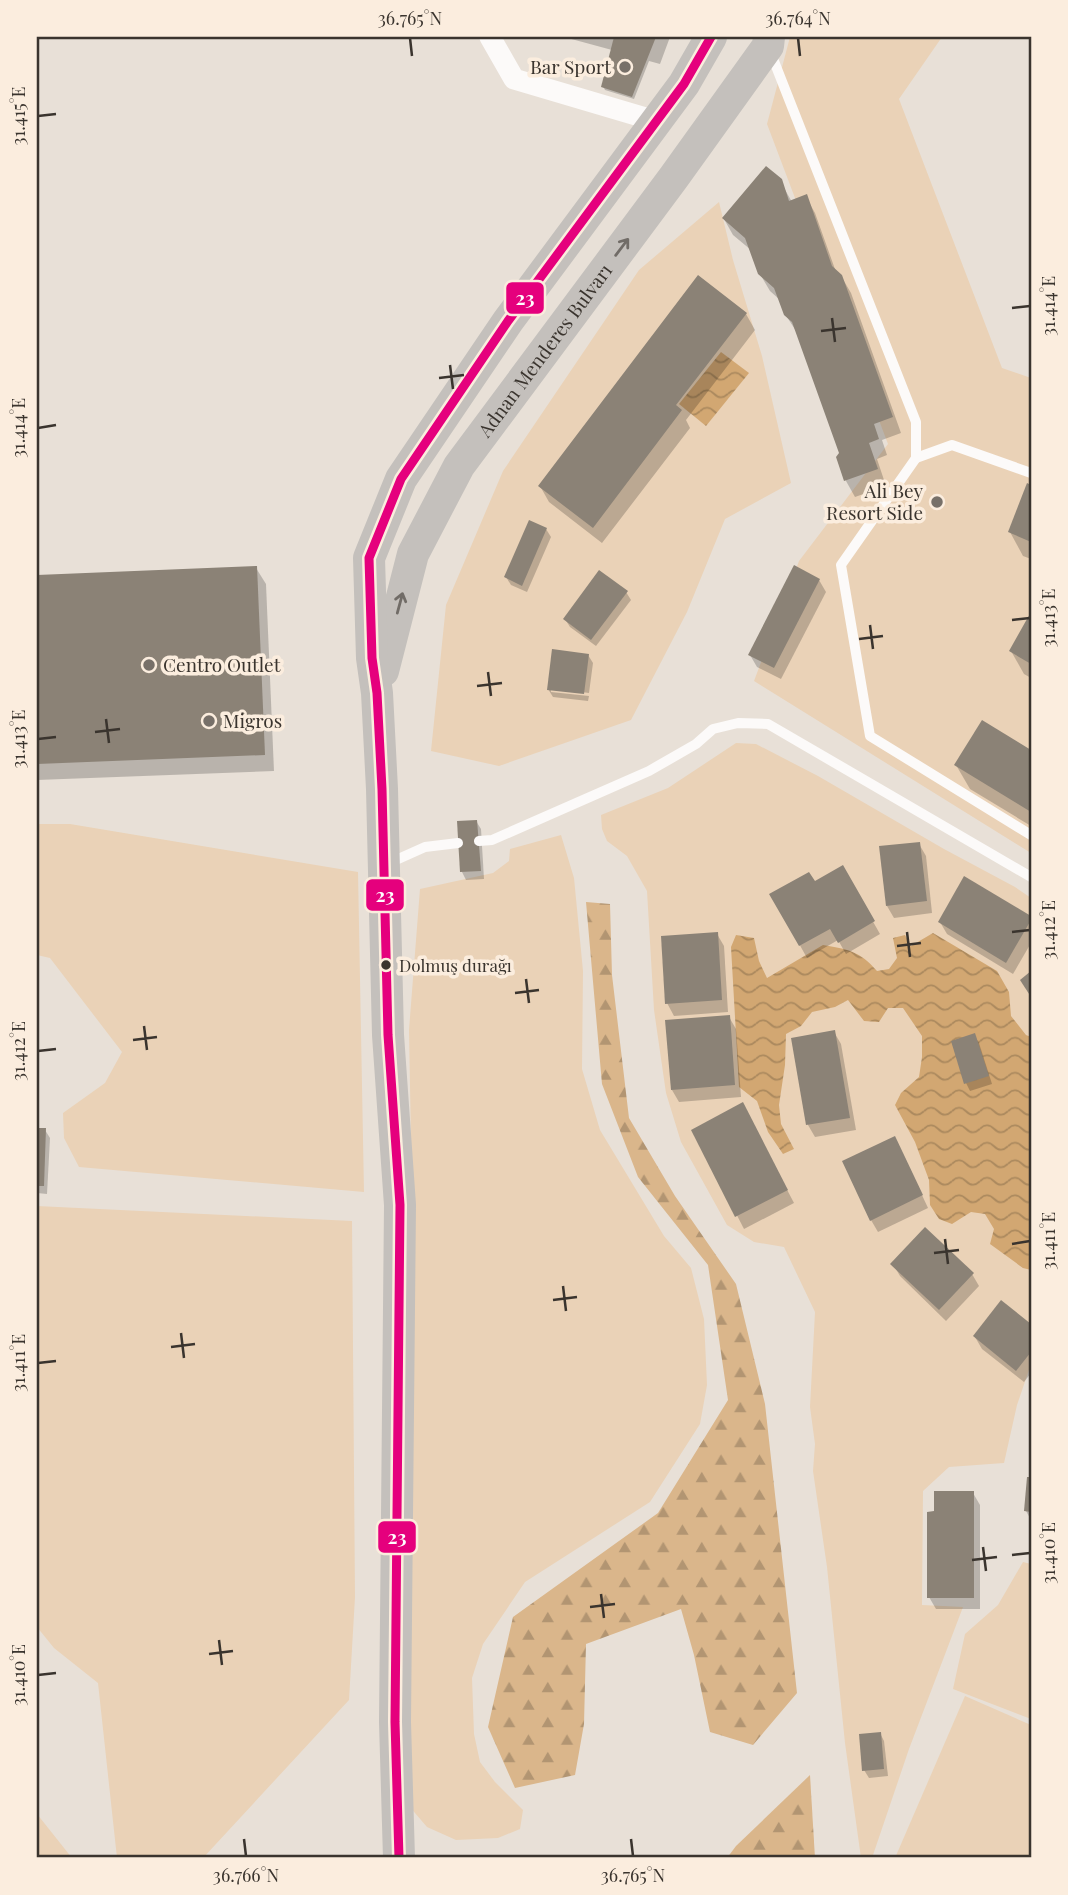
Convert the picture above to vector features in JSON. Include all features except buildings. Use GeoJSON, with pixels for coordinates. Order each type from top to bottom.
{"type":"FeatureCollection","features":[{"type":"Feature","properties":{"kind":"main road","name":"Adnan Menderes Bulvarı"},"geometry":{"type":"LineString","coordinates":[[398,1858],[395,1722],[400,1205],[388,1035],[384,865],[369,558],[401,479],[508,321],[684,84],[711,37]]}},
{"type":"Feature","properties":{"kind":"main road","name":"Adnan Menderes Bulvarı"},"geometry":{"type":"LineString","coordinates":[[377,693],[413,554],[459,466],[674,177],[768,41]]}},
{"type":"Feature","properties":{"kind":"street"},"geometry":{"type":"LineString","coordinates":[[490,37],[514,79],[656,121]]}},
{"type":"Feature","properties":{"kind":"lane"},"geometry":{"type":"LineString","coordinates":[[768,41],[916,422],[916,458],[841,565],[870,736],[1031,835]]}},
{"type":"Feature","properties":{"kind":"lane"},"geometry":{"type":"LineString","coordinates":[[916,458],[952,445],[1031,473]]}},
{"type":"Feature","properties":{"kind":"lane"},"geometry":{"type":"LineString","coordinates":[[479,841],[492,840],[649,771],[696,744],[713,729],[738,723],[768,724],[1031,877]]}},
{"type":"Feature","properties":{"kind":"lane"},"geometry":{"type":"LineString","coordinates":[[384,865],[425,847],[458,843]]}},
{"type":"Feature","properties":{"kind":"shaded area","name":"Ali Bey Resort Side"},"geometry":{"type":"Polygon","coordinates":[[[790,37],[942,37],[899,99],[1002,368],[1031,378],[1031,853],[754,681],[799,561],[888,444],[767,124],[790,37]]]}},
{"type":"Feature","properties":{"kind":"shaded area"},"geometry":{"type":"Polygon","coordinates":[[[719,202],[733,260],[762,356],[791,483],[725,519],[687,612],[631,720],[499,766],[431,751],[446,605],[503,471],[639,270],[719,202]]]}},
{"type":"Feature","properties":{"kind":"shaded area"},"geometry":{"type":"Polygon","coordinates":[[[736,743],[756,744],[818,776],[1031,898],[1031,1364],[1017,1405],[1004,1463],[949,1467],[923,1491],[922,1605],[963,1607],[909,1749],[872,1858],[861,1858],[813,1471],[815,1444],[810,1407],[815,1312],[784,1247],[754,1242],[727,1225],[681,1142],[666,1093],[654,1010],[647,891],[627,856],[607,841],[602,829],[601,815],[668,788],[736,743]]]}},
{"type":"Feature","properties":{"kind":"shaded area"},"geometry":{"type":"Polygon","coordinates":[[[37,824],[70,824],[358,872],[364,1192],[79,1167],[64,1138],[63,1113],[105,1083],[122,1052],[50,958],[37,955],[37,824]]]}},
{"type":"Feature","properties":{"kind":"shaded area"},"geometry":{"type":"Polygon","coordinates":[[[561,835],[574,878],[583,971],[582,1069],[600,1130],[664,1236],[691,1268],[704,1319],[707,1385],[700,1424],[650,1502],[525,1582],[483,1644],[472,1678],[474,1734],[480,1762],[495,1782],[523,1810],[520,1829],[498,1838],[456,1840],[427,1827],[409,1806],[414,1308],[409,1030],[420,889],[493,873],[509,861],[510,849],[561,835]]]}},
{"type":"Feature","properties":{"kind":"shaded area"},"geometry":{"type":"Polygon","coordinates":[[[37,1206],[352,1221],[355,1597],[349,1700],[203,1858],[117,1858],[98,1683],[54,1648],[37,1627],[37,1206]]]}},
{"type":"Feature","properties":{"kind":"shaded area"},"geometry":{"type":"Polygon","coordinates":[[[1023,1562],[1031,1564],[1031,1719],[953,1689],[965,1634],[998,1605],[1023,1562]]]}},
{"type":"Feature","properties":{"kind":"shaded area"},"geometry":{"type":"Polygon","coordinates":[[[965,1696],[1031,1725],[1031,1858],[895,1858],[965,1696]]]}},
{"type":"Feature","properties":{"kind":"shaded area"},"geometry":{"type":"Polygon","coordinates":[[[37,1814],[72,1858],[37,1858],[37,1814]]]}},
{"type":"Feature","properties":{"kind":"green space"},"geometry":{"type":"Polygon","coordinates":[[[586,902],[610,904],[612,975],[629,1118],[675,1196],[736,1284],[765,1404],[797,1693],[753,1745],[710,1732],[681,1609],[586,1644],[584,1724],[575,1775],[515,1788],[488,1727],[513,1617],[658,1513],[728,1400],[708,1265],[638,1177],[602,1084],[586,902]]]}},
{"type":"Feature","properties":{"kind":"green space"},"geometry":{"type":"Polygon","coordinates":[[[810,1775],[815,1858],[727,1858],[736,1846],[810,1775]]]}},
{"type":"Feature","properties":{"kind":"water"},"geometry":{"type":"Polygon","coordinates":[[[721,352],[749,373],[706,426],[679,404],[721,352]]]}},
{"type":"Feature","properties":{"kind":"water"},"geometry":{"type":"Polygon","coordinates":[[[933,933],[997,971],[1009,992],[1011,1016],[1026,1035],[1031,1037],[1031,1270],[1023,1268],[990,1244],[994,1229],[985,1214],[971,1212],[952,1224],[939,1219],[930,1205],[929,1180],[915,1142],[895,1105],[901,1093],[919,1077],[922,1057],[922,1036],[903,1008],[888,1008],[879,1022],[864,1021],[848,1000],[835,1007],[812,1012],[801,1026],[786,1034],[779,1105],[781,1124],[794,1149],[783,1154],[768,1132],[757,1101],[739,1087],[731,947],[736,935],[754,938],[759,961],[767,978],[823,945],[853,952],[877,971],[889,969],[897,958],[893,938],[905,935],[911,946],[933,933]]]}},
{"type":"Feature","properties":{"kind":"transit line","name":"23"},"geometry":{"type":"LineString","coordinates":[[399,1858],[395,1722],[400,1205],[388,1035],[382,789],[377,693],[372,658],[369,558],[401,479],[508,321],[684,84],[711,37]]}},
{"type":"Feature","properties":{"kind":"place","name":"Bar Sport"},"geometry":{"type":"Point","coordinates":[625,67]}},
{"type":"Feature","properties":{"kind":"place","name":"Ali Bey Resort Side"},"geometry":{"type":"Point","coordinates":[937,502]}},
{"type":"Feature","properties":{"kind":"place","name":"Centro Outlet"},"geometry":{"type":"Point","coordinates":[149,665]}},
{"type":"Feature","properties":{"kind":"place","name":"Migros"},"geometry":{"type":"Point","coordinates":[209,721]}},
{"type":"Feature","properties":{"kind":"place","name":"Dolmuş durağı"},"geometry":{"type":"Point","coordinates":[386,965]}}]}
